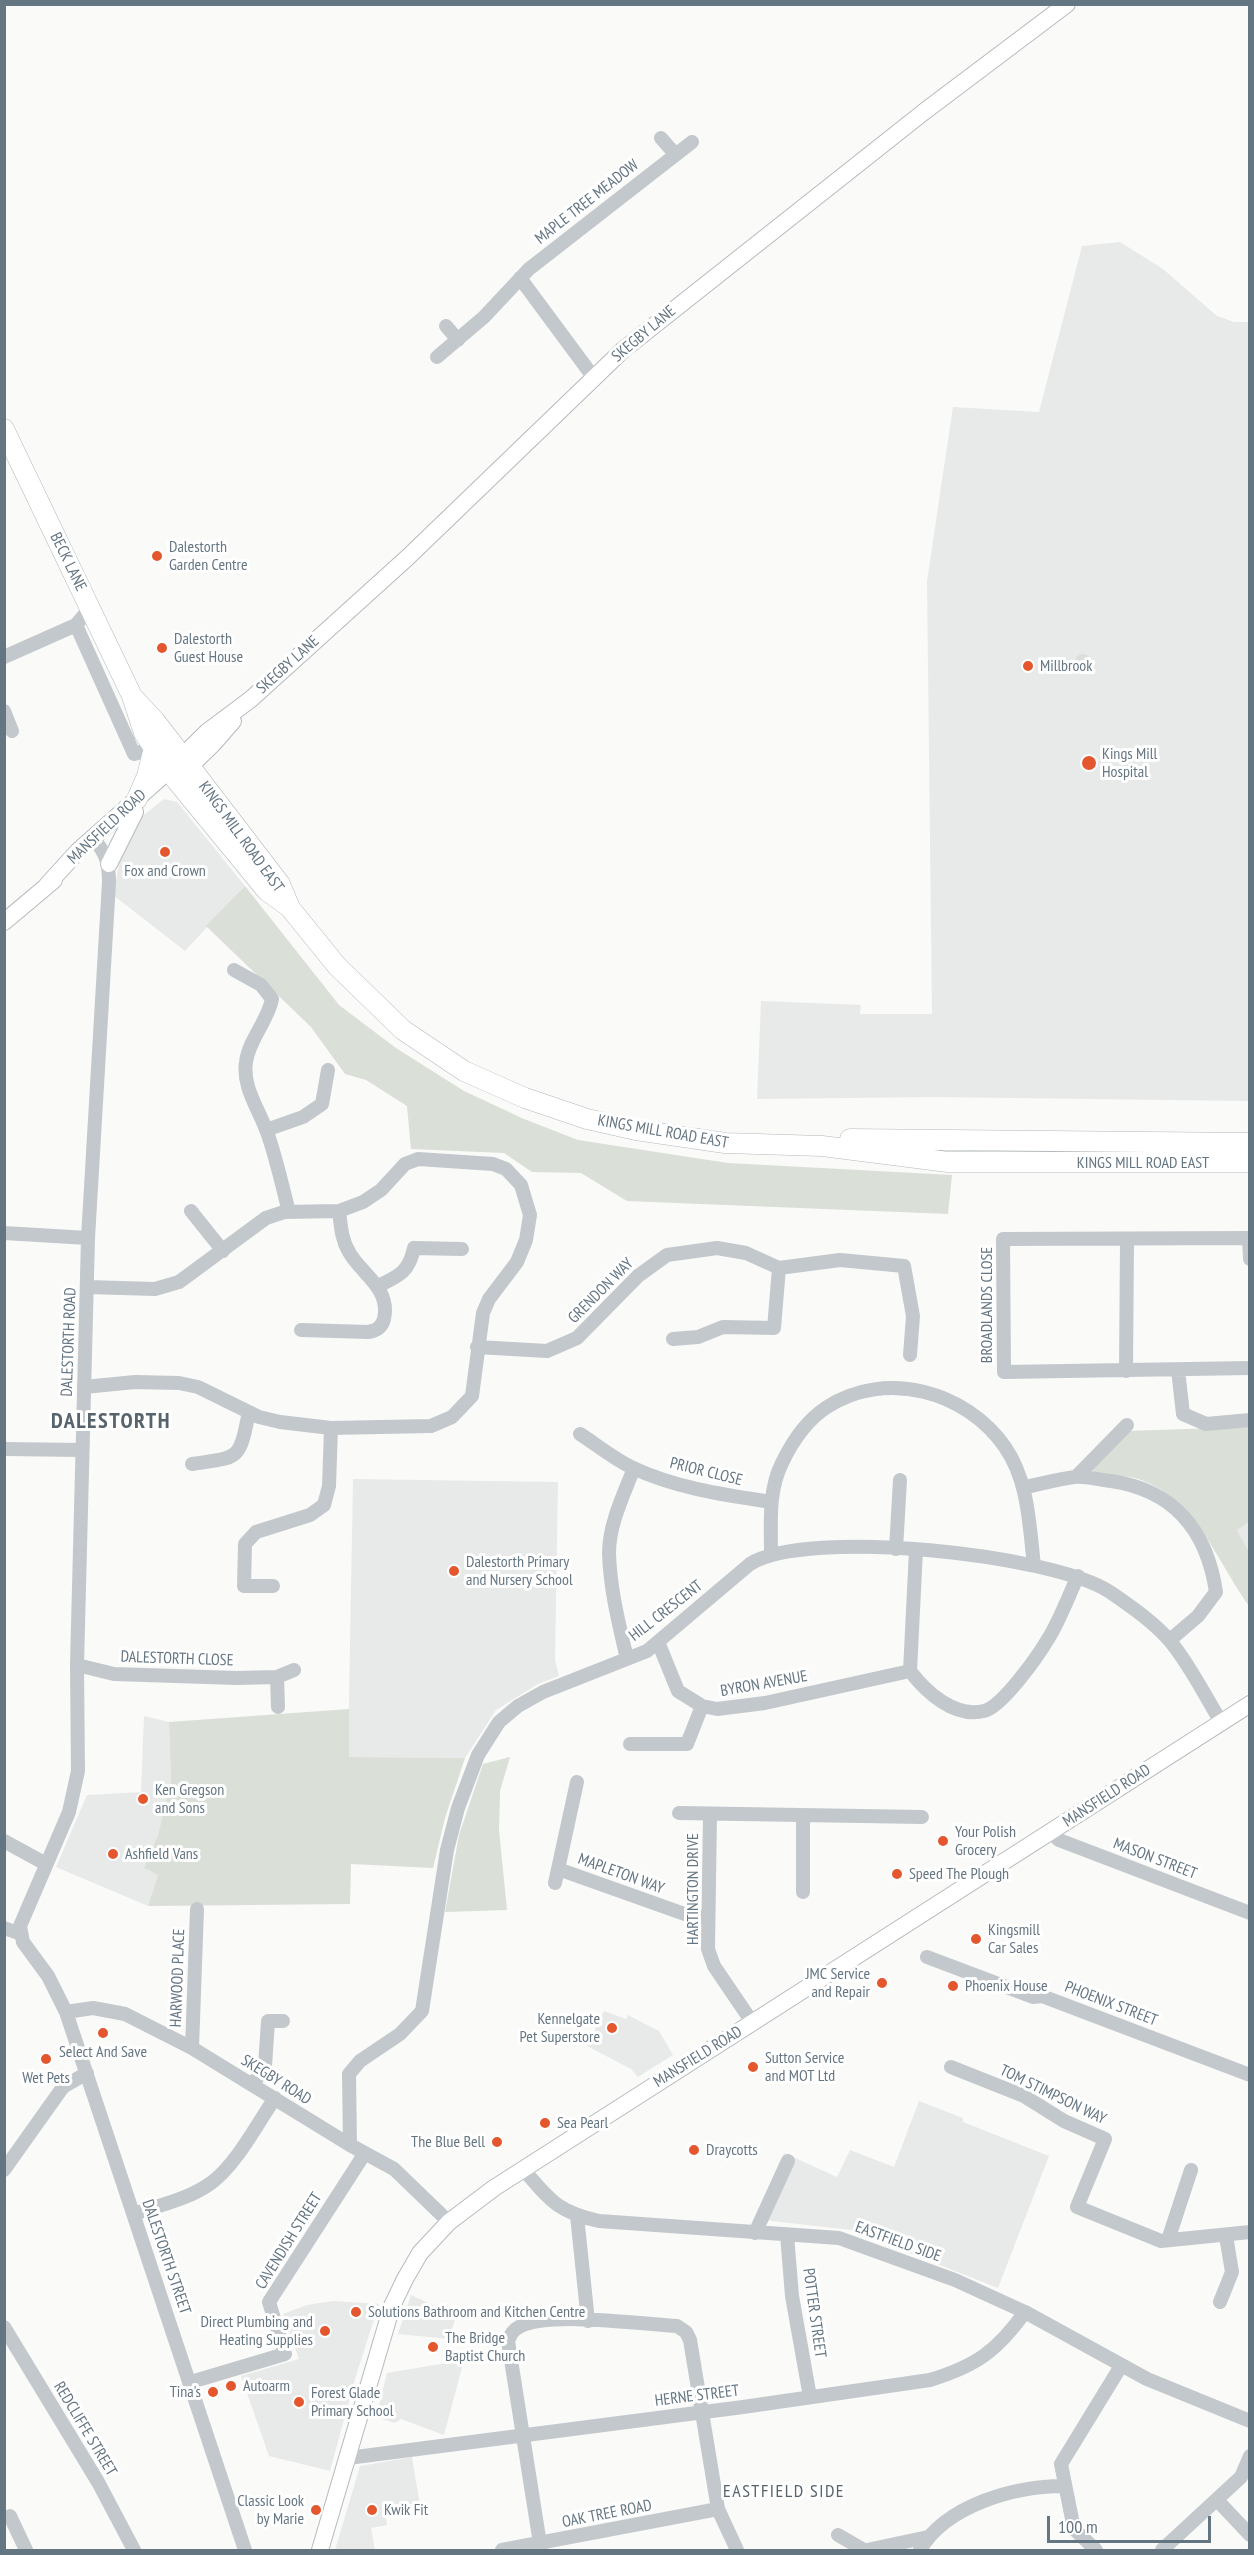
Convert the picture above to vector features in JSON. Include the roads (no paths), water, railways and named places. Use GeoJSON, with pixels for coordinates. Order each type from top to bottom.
{"type":"FeatureCollection","features":[{"type":"Feature","properties":{"kind":"highway","name":"BECK LANE"},"geometry":{"type":"LineString","coordinates":[[4,429],[132,696],[144,733],[154,748],[179,768]]}},
{"type":"Feature","properties":{"kind":"highway","name":"BECK LANE"},"geometry":{"type":"LineString","coordinates":[[132,696],[155,721],[179,768]]}},
{"type":"Feature","properties":{"kind":"highway"},"geometry":{"type":"LineString","coordinates":[[136,806],[154,748]]}},
{"type":"Feature","properties":{"kind":"highway","name":"KINGS MILL ROAD EAST"},"geometry":{"type":"LineString","coordinates":[[179,768],[280,884],[290,908],[337,966],[403,1030],[464,1071],[525,1098],[588,1119],[636,1130],[725,1143],[822,1146],[948,1162],[1250,1162]]}},
{"type":"Feature","properties":{"kind":"highway","name":"KINGS MILL ROAD EAST"},"geometry":{"type":"LineString","coordinates":[[822,1146],[850,1139],[1250,1143]]}},
{"type":"Feature","properties":{"kind":"main road","name":"SKEGBY LANE"},"geometry":{"type":"LineString","coordinates":[[179,768],[207,732],[251,699],[407,558],[594,378],[662,318],[953,89],[1067,4]]}},
{"type":"Feature","properties":{"kind":"main road","name":"MANSFIELD ROAD"},"geometry":{"type":"LineString","coordinates":[[4,922],[179,768]]}},
{"type":"Feature","properties":{"kind":"main road"},"geometry":{"type":"LineString","coordinates":[[109,864],[136,806]]}},
{"type":"Feature","properties":{"kind":"main road","name":"MANSFIELD ROAD"},"geometry":{"type":"LineString","coordinates":[[320,2550],[392,2306],[420,2253],[449,2222],[523,2169],[1250,1704]]}},
{"type":"Feature","properties":{"kind":"street"},"geometry":{"type":"LineString","coordinates":[[662,138],[675,154]]}},
{"type":"Feature","properties":{"kind":"street","name":"MAPLE TREE MEADOW"},"geometry":{"type":"LineString","coordinates":[[437,357],[458,340],[520,278],[579,227],[692,142]]}},
{"type":"Feature","properties":{"kind":"street"},"geometry":{"type":"LineString","coordinates":[[520,278],[594,378]]}},
{"type":"Feature","properties":{"kind":"street"},"geometry":{"type":"LineString","coordinates":[[446,326],[458,340]]}},
{"type":"Feature","properties":{"kind":"street"},"geometry":{"type":"LineString","coordinates":[[4,657],[76,625],[90,608]]}},
{"type":"Feature","properties":{"kind":"street"},"geometry":{"type":"LineString","coordinates":[[76,625],[134,754],[154,748]]}},
{"type":"Feature","properties":{"kind":"street"},"geometry":{"type":"LineString","coordinates":[[4,711],[12,730]]}},
{"type":"Feature","properties":{"kind":"street","name":"DALESTORTH ROAD"},"geometry":{"type":"LineString","coordinates":[[21,1934],[26,1909],[69,1812],[78,1771],[77,1665],[88,1238],[109,864],[106,853],[96,841]]}},
{"type":"Feature","properties":{"kind":"street"},"geometry":{"type":"LineString","coordinates":[[234,970],[261,985],[272,999],[270,1010],[254,1037],[245,1063],[246,1083],[266,1130],[289,1212]]}},
{"type":"Feature","properties":{"kind":"street"},"geometry":{"type":"LineString","coordinates":[[266,1130],[303,1117],[322,1104],[328,1070]]}},
{"type":"Feature","properties":{"kind":"street"},"geometry":{"type":"LineString","coordinates":[[84,1387],[135,1382],[179,1383],[198,1387],[249,1412],[280,1422],[330,1428],[431,1426],[452,1417],[472,1396],[483,1313],[489,1299],[517,1262],[526,1240],[530,1215],[521,1185],[506,1168],[493,1164],[418,1159],[405,1164],[381,1190],[363,1202],[339,1211],[289,1212],[266,1218],[179,1282],[155,1289],[87,1287]]}},
{"type":"Feature","properties":{"kind":"street"},"geometry":{"type":"LineString","coordinates":[[190,1211],[223,1251]]}},
{"type":"Feature","properties":{"kind":"street"},"geometry":{"type":"LineString","coordinates":[[301,1330],[375,1332],[384,1323],[386,1311],[378,1287],[348,1250],[343,1239],[339,1211]]}},
{"type":"Feature","properties":{"kind":"street"},"geometry":{"type":"LineString","coordinates":[[4,1233],[88,1238]]}},
{"type":"Feature","properties":{"kind":"street"},"geometry":{"type":"LineString","coordinates":[[1249,1238],[1250,1259]]}},
{"type":"Feature","properties":{"kind":"street","name":"BROADLANDS CLOSE"},"geometry":{"type":"LineString","coordinates":[[1249,1238],[1003,1239],[1004,1372],[1250,1368]]}},
{"type":"Feature","properties":{"kind":"street"},"geometry":{"type":"LineString","coordinates":[[1126,1371],[1127,1240]]}},
{"type":"Feature","properties":{"kind":"street"},"geometry":{"type":"LineString","coordinates":[[378,1287],[403,1272],[411,1263],[414,1248],[462,1250]]}},
{"type":"Feature","properties":{"kind":"street","name":"GRENDON WAY"},"geometry":{"type":"LineString","coordinates":[[477,1347],[547,1351],[567,1344],[596,1320],[638,1276],[668,1255],[717,1248],[746,1253],[779,1268]]}},
{"type":"Feature","properties":{"kind":"street"},"geometry":{"type":"LineString","coordinates":[[673,1339],[698,1337],[723,1327],[774,1328],[779,1268],[840,1260],[904,1266],[913,1316],[910,1355]]}},
{"type":"Feature","properties":{"kind":"street"},"geometry":{"type":"LineString","coordinates":[[1178,1370],[1183,1414],[1206,1424],[1250,1420]]}},
{"type":"Feature","properties":{"kind":"street"},"geometry":{"type":"LineString","coordinates":[[771,1553],[771,1502],[780,1465],[800,1432],[827,1407],[854,1394],[884,1389],[920,1389],[953,1400],[984,1423],[1005,1448],[1025,1487],[1034,1565]]}},
{"type":"Feature","properties":{"kind":"street"},"geometry":{"type":"LineString","coordinates":[[192,1464],[225,1459],[238,1452],[242,1447],[249,1412]]}},
{"type":"Feature","properties":{"kind":"street"},"geometry":{"type":"LineString","coordinates":[[1077,1476],[1127,1425]]}},
{"type":"Feature","properties":{"kind":"street"},"geometry":{"type":"LineString","coordinates":[[273,1586],[244,1586],[245,1544],[256,1532],[310,1515],[324,1505],[329,1486],[330,1428]]}},
{"type":"Feature","properties":{"kind":"street","name":"PRIOR CLOSE"},"geometry":{"type":"LineString","coordinates":[[580,1434],[634,1468],[712,1494],[771,1502]]}},
{"type":"Feature","properties":{"kind":"street"},"geometry":{"type":"LineString","coordinates":[[4,1449],[82,1450]]}},
{"type":"Feature","properties":{"kind":"street"},"geometry":{"type":"LineString","coordinates":[[627,1659],[615,1604],[609,1551],[618,1508],[634,1468]]}},
{"type":"Feature","properties":{"kind":"street"},"geometry":{"type":"LineString","coordinates":[[1025,1487],[1077,1476],[1129,1484],[1155,1493],[1181,1512],[1211,1563],[1216,1592],[1197,1616],[1170,1640]]}},
{"type":"Feature","properties":{"kind":"street"},"geometry":{"type":"LineString","coordinates":[[896,1549],[900,1480]]}},
{"type":"Feature","properties":{"kind":"street","name":"HILL CRESCENT"},"geometry":{"type":"LineString","coordinates":[[350,2145],[349,2074],[360,2061],[400,2034],[422,2011],[447,1850],[458,1808],[485,1741],[499,1722],[518,1706],[543,1692],[647,1651],[750,1564],[771,1553],[823,1549],[916,1550],[976,1555],[1034,1565],[1077,1576],[1108,1591],[1170,1640],[1221,1722]]}},
{"type":"Feature","properties":{"kind":"street"},"geometry":{"type":"LineString","coordinates":[[916,1550],[910,1671],[934,1697],[948,1705],[971,1712],[986,1711],[1000,1701],[1048,1639],[1077,1576]]}},
{"type":"Feature","properties":{"kind":"street","name":"BYRON AVENUE"},"geometry":{"type":"LineString","coordinates":[[658,1642],[678,1691],[702,1706],[717,1709],[765,1703],[910,1671]]}},
{"type":"Feature","properties":{"kind":"street","name":"DALESTORTH CLOSE"},"geometry":{"type":"LineString","coordinates":[[77,1665],[114,1674],[277,1677],[294,1670]]}},
{"type":"Feature","properties":{"kind":"street"},"geometry":{"type":"LineString","coordinates":[[277,1677],[278,1707]]}},
{"type":"Feature","properties":{"kind":"street"},"geometry":{"type":"LineString","coordinates":[[630,1744],[687,1744],[702,1706]]}},
{"type":"Feature","properties":{"kind":"street","name":"MAPLETON WAY"},"geometry":{"type":"LineString","coordinates":[[577,1782],[557,1876],[693,1917],[708,1918]]}},
{"type":"Feature","properties":{"kind":"street"},"geometry":{"type":"LineString","coordinates":[[679,1813],[922,1817]]}},
{"type":"Feature","properties":{"kind":"street","name":"HARTINGTON DRIVE"},"geometry":{"type":"LineString","coordinates":[[710,1814],[708,1949],[714,1966],[752,2022]]}},
{"type":"Feature","properties":{"kind":"street"},"geometry":{"type":"LineString","coordinates":[[803,1816],[803,1892]]}},
{"type":"Feature","properties":{"kind":"street","name":"MASON STREET"},"geometry":{"type":"LineString","coordinates":[[1051,1833],[1059,1840],[1250,1913]]}},
{"type":"Feature","properties":{"kind":"street"},"geometry":{"type":"LineString","coordinates":[[4,1841],[46,1864]]}},
{"type":"Feature","properties":{"kind":"street","name":"HARWOOD PLACE"},"geometry":{"type":"LineString","coordinates":[[192,2048],[197,1909]]}},
{"type":"Feature","properties":{"kind":"street"},"geometry":{"type":"LineString","coordinates":[[4,1928],[21,1934]]}},
{"type":"Feature","properties":{"kind":"street","name":"DALESTORTH STREET"},"geometry":{"type":"LineString","coordinates":[[21,1934],[27,1950],[48,1976],[66,2012],[245,2550]]}},
{"type":"Feature","properties":{"kind":"street","name":"PHOENIX STREET"},"geometry":{"type":"LineString","coordinates":[[927,1957],[1033,1997],[1042,1996],[1250,2074]]}},
{"type":"Feature","properties":{"kind":"street","name":"SKEGBY ROAD"},"geometry":{"type":"LineString","coordinates":[[66,2012],[93,2008],[125,2014],[192,2048],[350,2145],[394,2169],[449,2222]]}},
{"type":"Feature","properties":{"kind":"street"},"geometry":{"type":"LineString","coordinates":[[253,2084],[265,2066],[267,2021],[283,2021]]}},
{"type":"Feature","properties":{"kind":"street","name":"TOM STIMPSON WAY"},"geometry":{"type":"LineString","coordinates":[[951,2067],[1024,2096],[1064,2121],[1105,2139],[1077,2207],[1161,2241],[1250,2232]]}},
{"type":"Feature","properties":{"kind":"street"},"geometry":{"type":"LineString","coordinates":[[4,2170],[63,2087],[87,2073]]}},
{"type":"Feature","properties":{"kind":"street"},"geometry":{"type":"LineString","coordinates":[[134,2214],[195,2193],[213,2182],[227,2168],[275,2098]]}},
{"type":"Feature","properties":{"kind":"street","name":"CAVENDISH STREET"},"geometry":{"type":"LineString","coordinates":[[191,2382],[285,2354],[269,2302],[365,2153]]}},
{"type":"Feature","properties":{"kind":"street"},"geometry":{"type":"LineString","coordinates":[[755,2233],[788,2161]]}},
{"type":"Feature","properties":{"kind":"street","name":"EASTFIELD SIDE"},"geometry":{"type":"LineString","coordinates":[[523,2169],[556,2206],[577,2216],[599,2221],[839,2238],[955,2280],[1025,2312],[1121,2366],[1250,2421]]}},
{"type":"Feature","properties":{"kind":"street"},"geometry":{"type":"LineString","coordinates":[[1168,2240],[1191,2170]]}},
{"type":"Feature","properties":{"kind":"street"},"geometry":{"type":"LineString","coordinates":[[577,2216],[588,2321]]}},
{"type":"Feature","properties":{"kind":"street","name":"POTTER STREET"},"geometry":{"type":"LineString","coordinates":[[787,2235],[792,2296],[810,2397]]}},
{"type":"Feature","properties":{"kind":"street"},"geometry":{"type":"LineString","coordinates":[[1220,2302],[1232,2272],[1226,2236]]}},
{"type":"Feature","properties":{"kind":"street","name":"HERNE STREET"},"geometry":{"type":"LineString","coordinates":[[348,2458],[930,2380],[960,2371],[1005,2340],[1025,2312]]}},
{"type":"Feature","properties":{"kind":"street"},"geometry":{"type":"LineString","coordinates":[[540,2547],[508,2341],[512,2332],[528,2323],[588,2321],[677,2326],[686,2332],[690,2340],[703,2411],[718,2509],[737,2550]]}},
{"type":"Feature","properties":{"kind":"street","name":"REDCLIFFE STREET"},"geometry":{"type":"LineString","coordinates":[[4,2326],[98,2482],[134,2550]]}},
{"type":"Feature","properties":{"kind":"street"},"geometry":{"type":"LineString","coordinates":[[1096,2550],[1074,2529],[1061,2464],[1121,2366]]}},
{"type":"Feature","properties":{"kind":"street"},"geometry":{"type":"LineString","coordinates":[[1162,2550],[1245,2476],[1250,2456]]}},
{"type":"Feature","properties":{"kind":"street"},"geometry":{"type":"LineString","coordinates":[[920,2550],[928,2537],[965,2510],[1003,2493],[1039,2486],[1064,2486]]}},
{"type":"Feature","properties":{"kind":"street"},"geometry":{"type":"LineString","coordinates":[[1217,2500],[1250,2535]]}},
{"type":"Feature","properties":{"kind":"street","name":"OAK TREE ROAD"},"geometry":{"type":"LineString","coordinates":[[502,2550],[540,2547],[718,2509]]}},
{"type":"Feature","properties":{"kind":"street"},"geometry":{"type":"LineString","coordinates":[[10,2516],[26,2550]]}},
{"type":"Feature","properties":{"kind":"street"},"geometry":{"type":"LineString","coordinates":[[838,2535],[865,2550],[928,2537]]}},
{"type":"Feature","properties":{"kind":"place","name":"Dalestorth Garden Centre"},"geometry":{"type":"Point","coordinates":[157,556]}},
{"type":"Feature","properties":{"kind":"place","name":"Dalestorth Guest House"},"geometry":{"type":"Point","coordinates":[162,648]}},
{"type":"Feature","properties":{"kind":"place","name":"Millbrook"},"geometry":{"type":"Point","coordinates":[1028,666]}},
{"type":"Feature","properties":{"kind":"place","name":"Kings Mill Hospital"},"geometry":{"type":"Point","coordinates":[1089,763]}},
{"type":"Feature","properties":{"kind":"place","name":"Fox and Crown"},"geometry":{"type":"Point","coordinates":[165,852]}},
{"type":"Feature","properties":{"kind":"place","name":"Dalestorth Primary and Nursery School"},"geometry":{"type":"Point","coordinates":[454,1571]}},
{"type":"Feature","properties":{"kind":"place","name":"Ken Gregson and Sons"},"geometry":{"type":"Point","coordinates":[143,1799]}},
{"type":"Feature","properties":{"kind":"place","name":"Your Polish Grocery"},"geometry":{"type":"Point","coordinates":[943,1841]}},
{"type":"Feature","properties":{"kind":"place","name":"Ashfield Vans"},"geometry":{"type":"Point","coordinates":[113,1854]}},
{"type":"Feature","properties":{"kind":"place","name":"Speed The Plough"},"geometry":{"type":"Point","coordinates":[897,1874]}},
{"type":"Feature","properties":{"kind":"place","name":"Kingsmill Car Sales"},"geometry":{"type":"Point","coordinates":[976,1939]}},
{"type":"Feature","properties":{"kind":"place","name":"JMC Service and Repair"},"geometry":{"type":"Point","coordinates":[882,1983]}},
{"type":"Feature","properties":{"kind":"place","name":"Phoenix House"},"geometry":{"type":"Point","coordinates":[953,1986]}},
{"type":"Feature","properties":{"kind":"place","name":"Kennelgate Pet Superstore"},"geometry":{"type":"Point","coordinates":[612,2028]}},
{"type":"Feature","properties":{"kind":"place","name":"Select And Save"},"geometry":{"type":"Point","coordinates":[103,2033]}},
{"type":"Feature","properties":{"kind":"place","name":"Wet Pets"},"geometry":{"type":"Point","coordinates":[46,2059]}},
{"type":"Feature","properties":{"kind":"place","name":"Sutton Service and MOT Ltd"},"geometry":{"type":"Point","coordinates":[753,2067]}},
{"type":"Feature","properties":{"kind":"place","name":"Sea Pearl"},"geometry":{"type":"Point","coordinates":[545,2123]}},
{"type":"Feature","properties":{"kind":"place","name":"The Blue Bell"},"geometry":{"type":"Point","coordinates":[497,2142]}},
{"type":"Feature","properties":{"kind":"place","name":"Draycotts"},"geometry":{"type":"Point","coordinates":[694,2150]}},
{"type":"Feature","properties":{"kind":"place","name":"Solutions Bathroom and Kitchen Centre"},"geometry":{"type":"Point","coordinates":[356,2312]}},
{"type":"Feature","properties":{"kind":"place","name":"Direct Plumbing and Heating Supplies"},"geometry":{"type":"Point","coordinates":[325,2331]}},
{"type":"Feature","properties":{"kind":"place","name":"The Bridge Baptist Church"},"geometry":{"type":"Point","coordinates":[433,2347]}},
{"type":"Feature","properties":{"kind":"place","name":"Autoarm"},"geometry":{"type":"Point","coordinates":[231,2386]}},
{"type":"Feature","properties":{"kind":"place","name":"Tina's"},"geometry":{"type":"Point","coordinates":[213,2392]}},
{"type":"Feature","properties":{"kind":"place","name":"Forest Glade Primary School"},"geometry":{"type":"Point","coordinates":[299,2402]}},
{"type":"Feature","properties":{"kind":"place","name":"Classic Look by Marie"},"geometry":{"type":"Point","coordinates":[316,2510]}},
{"type":"Feature","properties":{"kind":"place","name":"Kwik Fit"},"geometry":{"type":"Point","coordinates":[372,2510]}},
{"type":"Feature","properties":{"kind":"district","name":"DALESTORTH"},"geometry":{"type":"Point","coordinates":[111,1422]}},
{"type":"Feature","properties":{"kind":"district","name":"EASTFIELD SIDE"},"geometry":{"type":"Point","coordinates":[784,2492]}}]}
